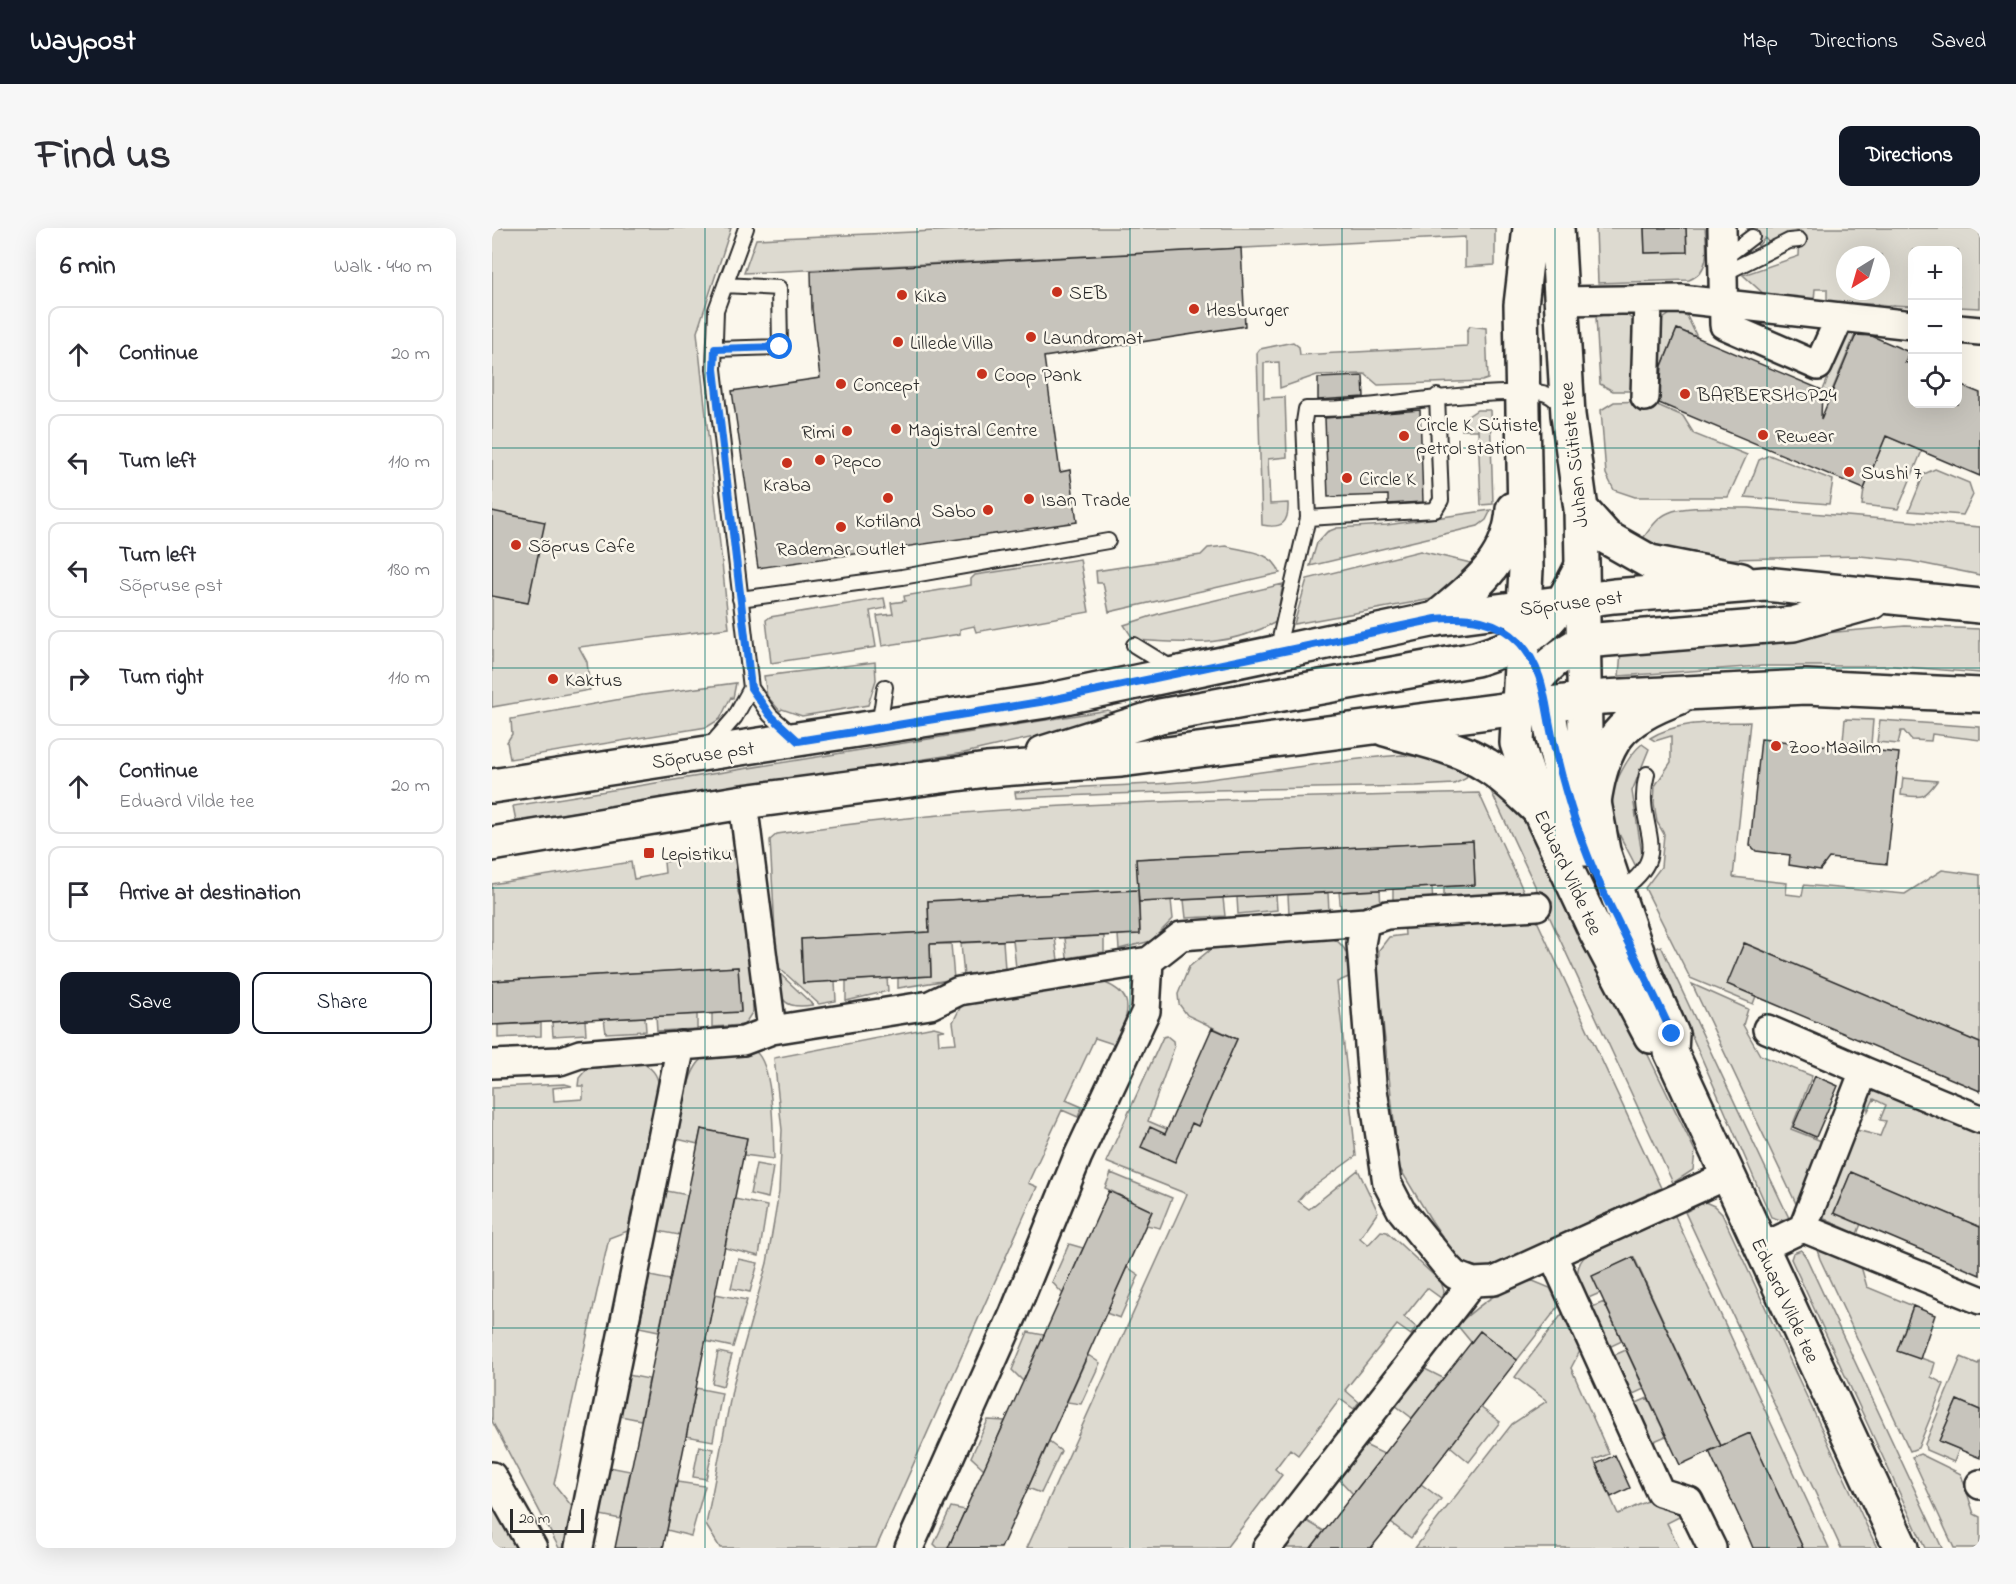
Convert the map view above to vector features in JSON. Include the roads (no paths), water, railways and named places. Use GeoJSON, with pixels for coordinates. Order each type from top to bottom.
{"type":"FeatureCollection","features":[{"type":"Feature","properties":{"kind":"main road"},"geometry":{"type":"LineString","coordinates":[[1530,228],[1521,305],[1525,469],[1514,485],[1512,529],[1494,565],[1451,617],[1497,626],[1520,643],[1550,676],[1591,693],[1806,687],[1980,695]]}},
{"type":"Feature","properties":{"kind":"main road","name":"Juhan Sütiste tee"},"geometry":{"type":"LineString","coordinates":[[1553,608],[1582,566],[1581,509],[1568,415],[1557,228]]}},
{"type":"Feature","properties":{"kind":"main road"},"geometry":{"type":"LineString","coordinates":[[1525,469],[1538,485],[1553,608],[1550,676],[1552,737],[1577,826],[1601,886],[1644,972]]}},
{"type":"Feature","properties":{"kind":"main road"},"geometry":{"type":"LineString","coordinates":[[1581,509],[1606,537],[1650,562],[1765,585]]}},
{"type":"Feature","properties":{"kind":"main road","name":"Sõpruse pst"},"geometry":{"type":"LineString","coordinates":[[492,786],[878,729],[1046,701],[1277,651],[1451,617],[1765,585],[1980,606]]}},
{"type":"Feature","properties":{"kind":"main road"},"geometry":{"type":"LineString","coordinates":[[492,844],[743,802],[987,770],[1121,760],[1375,726],[1550,676],[1793,624],[1892,597]]}},
{"type":"Feature","properties":{"kind":"main road"},"geometry":{"type":"LineString","coordinates":[[987,770],[1160,716],[1476,659],[1520,643],[1553,608]]}},
{"type":"Feature","properties":{"kind":"main road"},"geometry":{"type":"LineString","coordinates":[[1550,676],[1591,693]]}},
{"type":"Feature","properties":{"kind":"main road","name":"Eduard Vilde tee"},"geometry":{"type":"LineString","coordinates":[[1550,676],[1517,743],[1539,810],[1596,932],[1655,1043],[1671,1052]]}},
{"type":"Feature","properties":{"kind":"main road"},"geometry":{"type":"LineString","coordinates":[[1593,802],[1599,768],[1615,738],[1650,708],[1699,691]]}},
{"type":"Feature","properties":{"kind":"main road","name":"Eduard Vilde tee"},"geometry":{"type":"LineString","coordinates":[[1591,693],[1586,731],[1593,802],[1603,851],[1644,972],[1672,1034],[1671,1052],[1901,1548]]}},
{"type":"Feature","properties":{"kind":"main road"},"geometry":{"type":"LineString","coordinates":[[1375,726],[1460,753],[1485,764],[1512,784],[1539,810]]}},
{"type":"Feature","properties":{"kind":"street"},"geometry":{"type":"LineString","coordinates":[[1722,228],[1724,325],[1818,366],[1836,326],[1836,318]]}},
{"type":"Feature","properties":{"kind":"street"},"geometry":{"type":"LineString","coordinates":[[1561,301],[1681,299],[1724,306],[1908,325]]}},
{"type":"Feature","properties":{"kind":"street"},"geometry":{"type":"LineString","coordinates":[[1645,397],[1648,301]]}},
{"type":"Feature","properties":{"kind":"street"},"geometry":{"type":"LineString","coordinates":[[1962,329],[1980,331]]}},
{"type":"Feature","properties":{"kind":"street"},"geometry":{"type":"LineString","coordinates":[[743,802],[772,1030]]}},
{"type":"Feature","properties":{"kind":"street"},"geometry":{"type":"LineString","coordinates":[[492,1064],[560,1061],[580,1054],[743,1041],[772,1030],[930,1005],[959,991],[1149,961],[1181,936],[1365,922],[1388,915],[1537,906]]}},
{"type":"Feature","properties":{"kind":"street"},"geometry":{"type":"LineString","coordinates":[[1365,922],[1361,944],[1371,1083],[1387,1183],[1401,1210],[1455,1275],[1473,1282],[1494,1281],[1728,1175]]}},
{"type":"Feature","properties":{"kind":"street"},"geometry":{"type":"LineString","coordinates":[[909,1548],[1014,1313],[1078,1156],[1146,1011],[1149,961]]}},
{"type":"Feature","properties":{"kind":"street"},"geometry":{"type":"LineString","coordinates":[[1767,1029],[1980,1119]]}},
{"type":"Feature","properties":{"kind":"street"},"geometry":{"type":"LineString","coordinates":[[579,1547],[681,1045]]}},
{"type":"Feature","properties":{"kind":"street"},"geometry":{"type":"LineString","coordinates":[[1761,1248],[1803,1228],[1864,1071]]}},
{"type":"Feature","properties":{"kind":"street"},"geometry":{"type":"LineString","coordinates":[[1803,1228],[1980,1300]]}},
{"type":"Feature","properties":{"kind":"street"},"geometry":{"type":"LineString","coordinates":[[1553,1256],[1660,1492],[1689,1501],[1712,1548]]}},
{"type":"Feature","properties":{"kind":"street"},"geometry":{"type":"LineString","coordinates":[[1267,1548],[1473,1282]]}},
{"type":"Feature","properties":{"kind":"street"},"geometry":{"type":"LineString","coordinates":[[492,1476],[533,1548]]}},
{"type":"Feature","properties":{"kind":"lane"},"geometry":{"type":"LineString","coordinates":[[746,228],[716,310],[714,369],[751,688],[770,715],[798,741]]}},
{"type":"Feature","properties":{"kind":"lane"},"geometry":{"type":"LineString","coordinates":[[1723,267],[1752,237]]}},
{"type":"Feature","properties":{"kind":"lane"},"geometry":{"type":"LineString","coordinates":[[1723,267],[1789,241],[1799,240]]}},
{"type":"Feature","properties":{"kind":"lane"},"geometry":{"type":"LineString","coordinates":[[715,349],[780,347],[779,288],[725,285]]}},
{"type":"Feature","properties":{"kind":"lane"},"geometry":{"type":"LineString","coordinates":[[1277,651],[1308,518],[1304,422],[1306,408],[1379,406],[1437,396],[1524,393],[1546,394],[1557,401],[1568,415]]}},
{"type":"Feature","properties":{"kind":"lane"},"geometry":{"type":"LineString","coordinates":[[1308,518],[1435,510],[1441,500],[1437,396]]}},
{"type":"Feature","properties":{"kind":"lane"},"geometry":{"type":"LineString","coordinates":[[740,599],[902,578],[1108,541]]}},
{"type":"Feature","properties":{"kind":"lane"},"geometry":{"type":"LineString","coordinates":[[1134,645],[1180,673]]}},
{"type":"Feature","properties":{"kind":"lane"},"geometry":{"type":"LineString","coordinates":[[878,729],[885,687]]}},
{"type":"Feature","properties":{"kind":"lane"},"geometry":{"type":"LineString","coordinates":[[702,754],[735,717],[751,688]]}},
{"type":"Feature","properties":{"kind":"lane"},"geometry":{"type":"LineString","coordinates":[[1617,893],[1636,880],[1651,858],[1651,842],[1643,810],[1643,789],[1647,774]]}},
{"type":"Feature","properties":{"kind":"place","name":"SEB"},"geometry":{"type":"Point","coordinates":[1057,292]}},
{"type":"Feature","properties":{"kind":"place","name":"Kika"},"geometry":{"type":"Point","coordinates":[902,295]}},
{"type":"Feature","properties":{"kind":"place","name":"Hesburger"},"geometry":{"type":"Point","coordinates":[1194,309]}},
{"type":"Feature","properties":{"kind":"place","name":"Laundromat"},"geometry":{"type":"Point","coordinates":[1031,337]}},
{"type":"Feature","properties":{"kind":"place","name":"Lillede Villa"},"geometry":{"type":"Point","coordinates":[898,342]}},
{"type":"Feature","properties":{"kind":"place","name":"Coop Pank"},"geometry":{"type":"Point","coordinates":[982,374]}},
{"type":"Feature","properties":{"kind":"place","name":"Concept"},"geometry":{"type":"Point","coordinates":[841,384]}},
{"type":"Feature","properties":{"kind":"place","name":"BARBERSHOP24"},"geometry":{"type":"Point","coordinates":[1685,394]}},
{"type":"Feature","properties":{"kind":"place","name":"Magistral Centre"},"geometry":{"type":"Point","coordinates":[896,429]}},
{"type":"Feature","properties":{"kind":"place","name":"Rimi"},"geometry":{"type":"Point","coordinates":[847,431]}},
{"type":"Feature","properties":{"kind":"place","name":"Rewear"},"geometry":{"type":"Point","coordinates":[1763,435]}},
{"type":"Feature","properties":{"kind":"place","name":"Circle K Sütiste petrol station"},"geometry":{"type":"Point","coordinates":[1404,436]}},
{"type":"Feature","properties":{"kind":"place","name":"Pepco"},"geometry":{"type":"Point","coordinates":[820,460]}},
{"type":"Feature","properties":{"kind":"place","name":"Kraba"},"geometry":{"type":"Point","coordinates":[787,463]}},
{"type":"Feature","properties":{"kind":"place","name":"Sushi 7"},"geometry":{"type":"Point","coordinates":[1849,472]}},
{"type":"Feature","properties":{"kind":"place","name":"Circle K"},"geometry":{"type":"Point","coordinates":[1347,478]}},
{"type":"Feature","properties":{"kind":"place","name":"Kotiland"},"geometry":{"type":"Point","coordinates":[888,498]}},
{"type":"Feature","properties":{"kind":"place","name":"Isan Trade"},"geometry":{"type":"Point","coordinates":[1029,499]}},
{"type":"Feature","properties":{"kind":"place","name":"Sabo"},"geometry":{"type":"Point","coordinates":[988,510]}},
{"type":"Feature","properties":{"kind":"place","name":"Rademar Outlet"},"geometry":{"type":"Point","coordinates":[841,527]}},
{"type":"Feature","properties":{"kind":"place","name":"Sõprus Cafe"},"geometry":{"type":"Point","coordinates":[516,545]}},
{"type":"Feature","properties":{"kind":"place","name":"Kaktus"},"geometry":{"type":"Point","coordinates":[553,679]}},
{"type":"Feature","properties":{"kind":"place","name":"Zoo Maailm"},"geometry":{"type":"Point","coordinates":[1776,746]}},
{"type":"Feature","properties":{"kind":"place","name":"Lepistiku"},"geometry":{"type":"Point","coordinates":[649,853]}}]}
